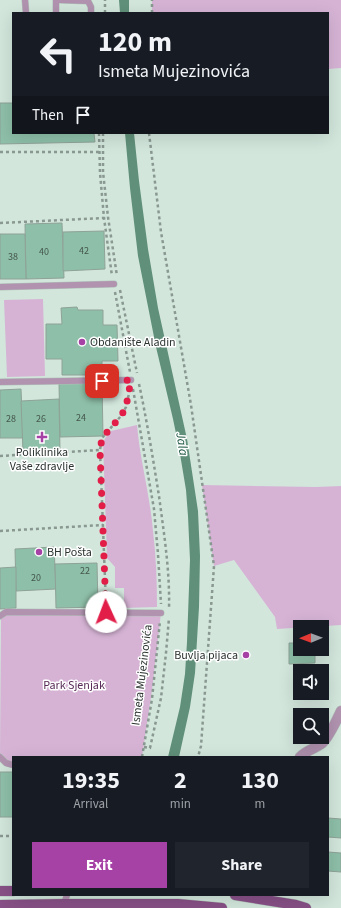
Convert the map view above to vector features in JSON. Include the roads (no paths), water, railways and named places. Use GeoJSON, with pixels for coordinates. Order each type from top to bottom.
{"type":"FeatureCollection","features":[{"type":"Feature","properties":{"kind":"main road"},"geometry":{"type":"LineString","coordinates":[[0,890],[12,891]]}},
{"type":"Feature","properties":{"kind":"main road"},"geometry":{"type":"LineString","coordinates":[[242,896],[306,908]]}},
{"type":"Feature","properties":{"kind":"main road"},"geometry":{"type":"LineString","coordinates":[[0,905],[65,902],[82,904],[178,904],[222,908]]}},
{"type":"Feature","properties":{"kind":"street"},"geometry":{"type":"LineString","coordinates":[[301,756],[305,752],[323,744],[341,711]]}},
{"type":"Feature","properties":{"kind":"lane"},"geometry":{"type":"LineString","coordinates":[[25,0],[26,12]]}},
{"type":"Feature","properties":{"kind":"lane"},"geometry":{"type":"LineString","coordinates":[[56,12],[58,0],[88,1],[91,7],[91,12]]}},
{"type":"Feature","properties":{"kind":"lane"},"geometry":{"type":"LineString","coordinates":[[0,287],[116,282]]}},
{"type":"Feature","properties":{"kind":"lane"},"geometry":{"type":"LineString","coordinates":[[0,382],[131,380]]}},
{"type":"Feature","properties":{"kind":"lane","name":"Ismeta Mujezinovića"},"geometry":{"type":"LineString","coordinates":[[0,616],[6,612],[161,613]]}},
{"type":"Feature","properties":{"kind":"lane"},"geometry":{"type":"LineString","coordinates":[[0,757],[6,764],[12,765]]}},
{"type":"Feature","properties":{"kind":"water"},"geometry":{"type":"Polygon","coordinates":[[[119,0],[129,0],[129,12],[120,12],[119,0]]]}},
{"type":"Feature","properties":{"kind":"water","name":"Jala"},"geometry":{"type":"Polygon","coordinates":[[[125,134],[134,134],[148,249],[158,308],[187,439],[198,511],[200,556],[195,673],[190,707],[179,756],[168,756],[180,707],[185,674],[190,560],[186,490],[179,448],[156,347],[138,256],[125,134]]]}},
{"type":"Feature","properties":{"kind":"place","name":"Obdanište Aladin"},"geometry":{"type":"Point","coordinates":[82,342]}},
{"type":"Feature","properties":{"kind":"place","name":"Poliklinika Vaše zdravlje"},"geometry":{"type":"Point","coordinates":[42,437]}},
{"type":"Feature","properties":{"kind":"place","name":"BH Pošta"},"geometry":{"type":"Point","coordinates":[39,552]}},
{"type":"Feature","properties":{"kind":"place","name":"Buvlja pijaca"},"geometry":{"type":"Point","coordinates":[246,655]}},
{"type":"Feature","properties":{"kind":"park label","name":"Park Sjenjak"},"geometry":{"type":"Point","coordinates":[74,685]}}]}
